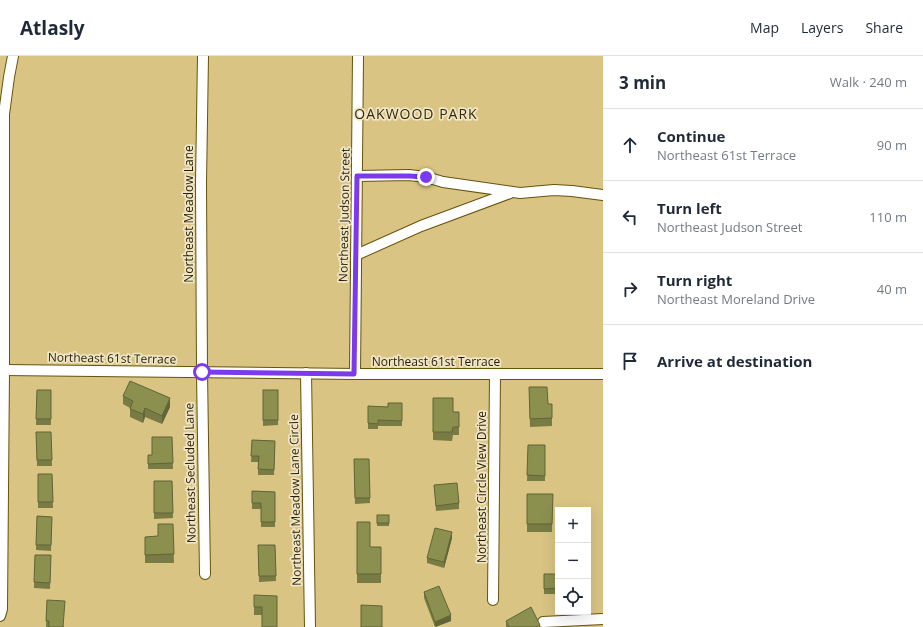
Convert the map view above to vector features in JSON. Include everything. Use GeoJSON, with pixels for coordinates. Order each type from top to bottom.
{"type":"FeatureCollection","features":[{"type":"Feature","properties":{"kind":"street"},"geometry":{"type":"LineString","coordinates":[[0,616],[2,609],[2,456],[4,370],[2,280],[2,105],[13,56]]}},
{"type":"Feature","properties":{"kind":"street","name":"Northeast Meadow Lane"},"geometry":{"type":"LineString","coordinates":[[202,372],[201,183],[203,56]]}},
{"type":"Feature","properties":{"kind":"street","name":"Northeast Judson Street"},"geometry":{"type":"LineString","coordinates":[[354,374],[358,56]]}},
{"type":"Feature","properties":{"kind":"street"},"geometry":{"type":"LineString","coordinates":[[357,176],[426,177],[443,182],[520,194],[554,190],[603,195]]}},
{"type":"Feature","properties":{"kind":"street"},"geometry":{"type":"LineString","coordinates":[[356,255],[421,226],[512,192]]}},
{"type":"Feature","properties":{"kind":"street","name":"Northeast 61st Terrace"},"geometry":{"type":"LineString","coordinates":[[4,370],[354,374],[603,374]]}},
{"type":"Feature","properties":{"kind":"street","name":"Northeast Secluded Lane"},"geometry":{"type":"LineString","coordinates":[[202,372],[205,574]]}},
{"type":"Feature","properties":{"kind":"street","name":"Northeast Meadow Lane Circle"},"geometry":{"type":"LineString","coordinates":[[306,373],[310,627]]}},
{"type":"Feature","properties":{"kind":"street","name":"Northeast Circle View Drive"},"geometry":{"type":"LineString","coordinates":[[493,600],[495,374]]}},
{"type":"Feature","properties":{"kind":"street"},"geometry":{"type":"LineString","coordinates":[[543,622],[603,619]]}},
{"type":"Feature","properties":{"kind":"building"},"geometry":{"type":"Polygon","coordinates":[[[130,381],[170,398],[162,416],[145,408],[143,414],[130,409],[133,401],[123,396],[130,381]]]}},
{"type":"Feature","properties":{"kind":"building"},"geometry":{"type":"Polygon","coordinates":[[[529,387],[547,387],[548,404],[552,404],[552,418],[530,419],[529,387]]]}},
{"type":"Feature","properties":{"kind":"building"},"geometry":{"type":"Polygon","coordinates":[[[37,390],[51,390],[51,419],[36,419],[37,390]]]}},
{"type":"Feature","properties":{"kind":"building"},"geometry":{"type":"Polygon","coordinates":[[[263,390],[278,390],[278,420],[263,420],[263,390]]]}},
{"type":"Feature","properties":{"kind":"building"},"geometry":{"type":"Polygon","coordinates":[[[433,398],[453,398],[453,412],[459,412],[459,427],[453,427],[452,432],[433,432],[433,398]]]}},
{"type":"Feature","properties":{"kind":"building"},"geometry":{"type":"Polygon","coordinates":[[[388,403],[402,403],[402,421],[378,420],[378,424],[368,423],[368,406],[388,407],[388,403]]]}},
{"type":"Feature","properties":{"kind":"building"},"geometry":{"type":"Polygon","coordinates":[[[36,432],[51,432],[52,460],[37,460],[36,432]]]}},
{"type":"Feature","properties":{"kind":"building"},"geometry":{"type":"Polygon","coordinates":[[[152,437],[172,437],[173,463],[148,464],[148,455],[152,455],[152,437]]]}},
{"type":"Feature","properties":{"kind":"building"},"geometry":{"type":"Polygon","coordinates":[[[252,440],[275,441],[274,470],[258,469],[259,456],[251,456],[252,440]]]}},
{"type":"Feature","properties":{"kind":"building"},"geometry":{"type":"Polygon","coordinates":[[[528,445],[545,445],[545,476],[527,475],[528,445]]]}},
{"type":"Feature","properties":{"kind":"building"},"geometry":{"type":"Polygon","coordinates":[[[354,459],[369,459],[370,498],[355,498],[354,459]]]}},
{"type":"Feature","properties":{"kind":"building"},"geometry":{"type":"Polygon","coordinates":[[[38,474],[52,474],[53,502],[38,502],[38,474]]]}},
{"type":"Feature","properties":{"kind":"building"},"geometry":{"type":"Polygon","coordinates":[[[154,481],[172,481],[173,513],[154,513],[154,481]]]}},
{"type":"Feature","properties":{"kind":"building"},"geometry":{"type":"Polygon","coordinates":[[[457,483],[459,503],[436,506],[434,485],[457,483]]]}},
{"type":"Feature","properties":{"kind":"building"},"geometry":{"type":"Polygon","coordinates":[[[252,491],[275,492],[275,522],[261,522],[261,503],[252,503],[252,491]]]}},
{"type":"Feature","properties":{"kind":"building"},"geometry":{"type":"Polygon","coordinates":[[[527,494],[553,494],[552,524],[527,524],[527,494]]]}},
{"type":"Feature","properties":{"kind":"building"},"geometry":{"type":"Polygon","coordinates":[[[377,515],[389,515],[389,523],[377,523],[377,515]]]}},
{"type":"Feature","properties":{"kind":"building"},"geometry":{"type":"Polygon","coordinates":[[[37,516],[52,517],[51,545],[36,545],[37,516]]]}},
{"type":"Feature","properties":{"kind":"building"},"geometry":{"type":"Polygon","coordinates":[[[357,522],[370,522],[370,547],[381,547],[381,574],[357,574],[357,522]]]}},
{"type":"Feature","properties":{"kind":"building"},"geometry":{"type":"Polygon","coordinates":[[[158,524],[173,524],[174,554],[145,555],[145,537],[158,536],[158,524]]]}},
{"type":"Feature","properties":{"kind":"building"},"geometry":{"type":"Polygon","coordinates":[[[435,528],[452,532],[444,562],[427,558],[435,528]]]}},
{"type":"Feature","properties":{"kind":"building"},"geometry":{"type":"Polygon","coordinates":[[[258,545],[275,545],[276,576],[259,576],[258,545]]]}},
{"type":"Feature","properties":{"kind":"building"},"geometry":{"type":"Polygon","coordinates":[[[35,555],[51,555],[50,583],[34,582],[35,555]]]}},
{"type":"Feature","properties":{"kind":"building"},"geometry":{"type":"Polygon","coordinates":[[[544,574],[555,574],[555,588],[544,589],[544,574]]]}},
{"type":"Feature","properties":{"kind":"building"},"geometry":{"type":"Polygon","coordinates":[[[439,586],[451,615],[435,622],[424,592],[439,586]]]}},
{"type":"Feature","properties":{"kind":"building"},"geometry":{"type":"Polygon","coordinates":[[[254,595],[277,596],[277,627],[262,627],[262,607],[254,607],[254,595]]]}},
{"type":"Feature","properties":{"kind":"building"},"geometry":{"type":"Polygon","coordinates":[[[47,600],[65,601],[63,627],[49,627],[49,621],[46,621],[47,600]]]}},
{"type":"Feature","properties":{"kind":"building"},"geometry":{"type":"Polygon","coordinates":[[[361,605],[382,606],[382,627],[361,627],[361,605]]]}},
{"type":"Feature","properties":{"kind":"building"},"geometry":{"type":"Polygon","coordinates":[[[531,607],[540,625],[536,627],[509,627],[506,621],[531,607]]]}},
{"type":"Feature","properties":{"kind":"district","name":"OAKWOOD PARK"},"geometry":{"type":"Point","coordinates":[416,113]}},
{"type":"Feature","properties":{"kind":"route"},"geometry":{"type":"LineString","coordinates":[[202,372],[354,374],[357,176],[426,177]]}}]}
